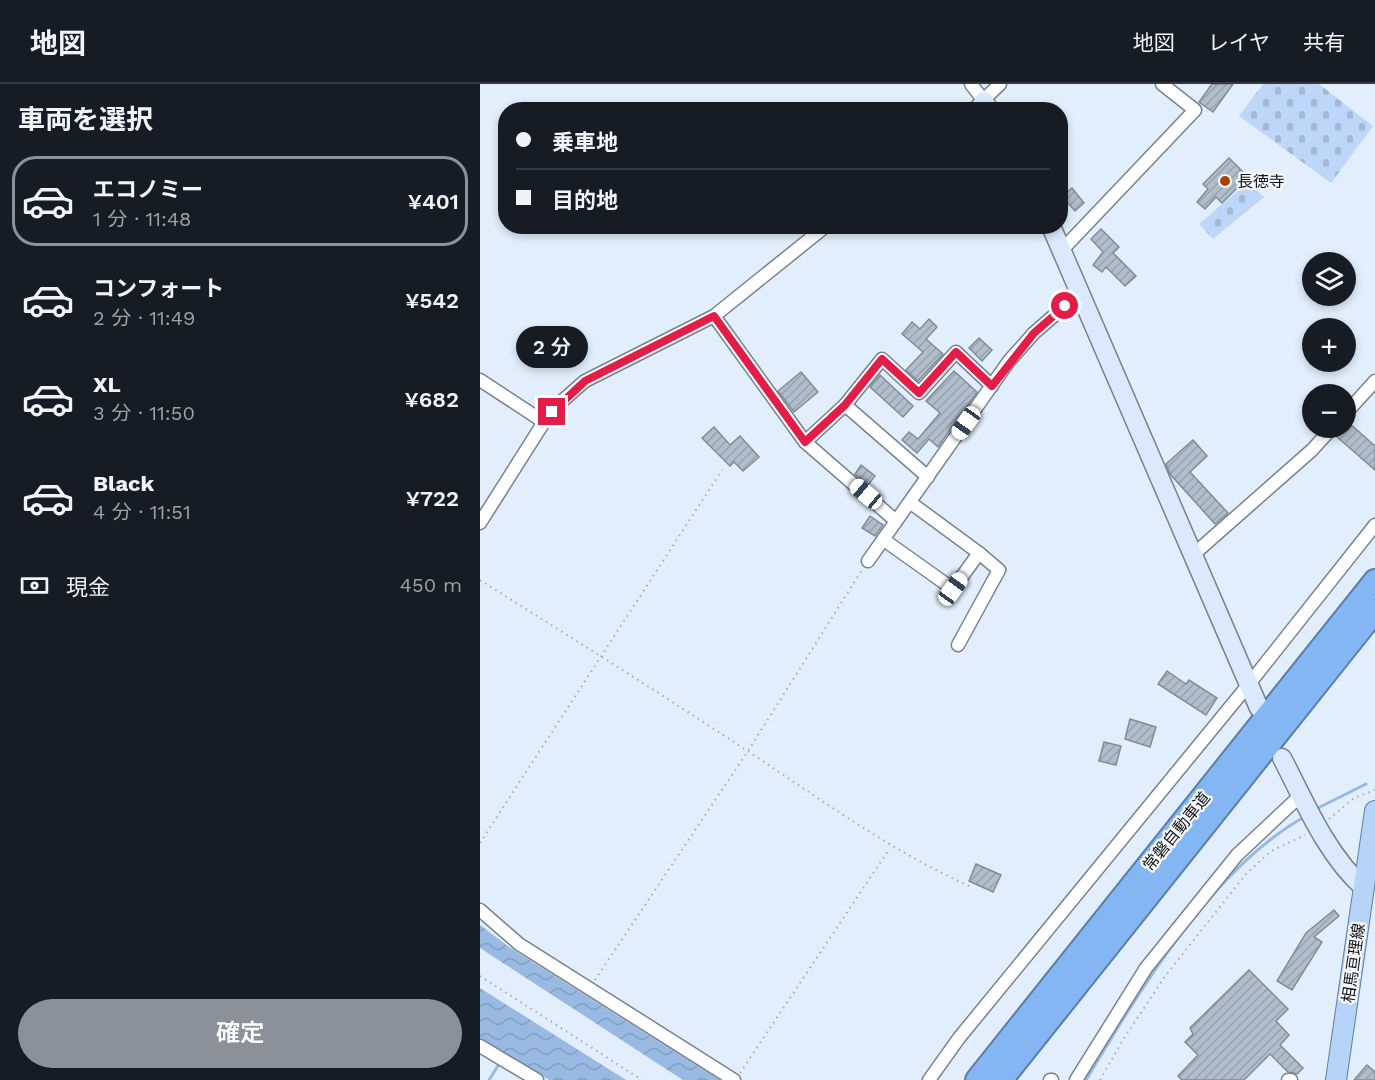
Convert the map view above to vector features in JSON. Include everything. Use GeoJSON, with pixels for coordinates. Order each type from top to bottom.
{"type":"FeatureCollection","features":[{"type":"Feature","properties":{"kind":"highway","name":"常磐自動車道"},"geometry":{"type":"LineString","coordinates":[[977,1080],[1375,581]]}},
{"type":"Feature","properties":{"kind":"highway","name":"常磐自動車道"},"geometry":{"type":"LineString","coordinates":[[1002,1080],[1375,611]]}},
{"type":"Feature","properties":{"kind":"main road","name":"相馬亘理線"},"geometry":{"type":"LineString","coordinates":[[1336,1080],[1370,892],[1375,811]]}},
{"type":"Feature","properties":{"kind":"street"},"geometry":{"type":"LineString","coordinates":[[971,84],[980,102]]}},
{"type":"Feature","properties":{"kind":"street"},"geometry":{"type":"LineString","coordinates":[[986,102],[1000,84]]}},
{"type":"Feature","properties":{"kind":"street"},"geometry":{"type":"LineString","coordinates":[[1062,250],[1195,110],[1162,84]]}},
{"type":"Feature","properties":{"kind":"street"},"geometry":{"type":"LineString","coordinates":[[480,523],[544,422],[561,402],[585,381],[714,316],[816,234]]}},
{"type":"Feature","properties":{"kind":"street"},"geometry":{"type":"LineString","coordinates":[[1055,234],[1259,708]]}},
{"type":"Feature","properties":{"kind":"street"},"geometry":{"type":"LineString","coordinates":[[868,561],[992,386],[1034,333],[1080,293]]}},
{"type":"Feature","properties":{"kind":"street"},"geometry":{"type":"LineString","coordinates":[[714,316],[805,442],[896,520]]}},
{"type":"Feature","properties":{"kind":"street"},"geometry":{"type":"LineString","coordinates":[[805,442],[845,405],[882,359],[919,393],[956,352],[992,386]]}},
{"type":"Feature","properties":{"kind":"street"},"geometry":{"type":"LineString","coordinates":[[480,380],[544,422]]}},
{"type":"Feature","properties":{"kind":"street"},"geometry":{"type":"LineString","coordinates":[[1356,402],[1375,381]]}},
{"type":"Feature","properties":{"kind":"street"},"geometry":{"type":"LineString","coordinates":[[845,405],[928,477]]}},
{"type":"Feature","properties":{"kind":"street"},"geometry":{"type":"LineString","coordinates":[[1194,554],[1323,438]]}},
{"type":"Feature","properties":{"kind":"street"},"geometry":{"type":"LineString","coordinates":[[911,503],[999,570],[958,645]]}},
{"type":"Feature","properties":{"kind":"street"},"geometry":{"type":"LineString","coordinates":[[929,1080],[966,1029],[1249,684],[1375,525]]}},
{"type":"Feature","properties":{"kind":"street"},"geometry":{"type":"LineString","coordinates":[[884,540],[953,589],[979,553]]}},
{"type":"Feature","properties":{"kind":"street"},"geometry":{"type":"LineString","coordinates":[[1282,758],[1347,873],[1370,892]]}},
{"type":"Feature","properties":{"kind":"street"},"geometry":{"type":"LineString","coordinates":[[1076,1080],[1146,968],[1237,855],[1301,795]]}},
{"type":"Feature","properties":{"kind":"street"},"geometry":{"type":"LineString","coordinates":[[480,910],[519,944],[735,1080]]}},
{"type":"Feature","properties":{"kind":"street"},"geometry":{"type":"LineString","coordinates":[[484,1048],[537,1080]]}},
{"type":"Feature","properties":{"kind":"path"},"geometry":{"type":"LineString","coordinates":[[480,843],[722,470]]}},
{"type":"Feature","properties":{"kind":"path"},"geometry":{"type":"LineString","coordinates":[[590,987],[748,751],[868,561]]}},
{"type":"Feature","properties":{"kind":"path"},"geometry":{"type":"LineString","coordinates":[[480,580],[748,751],[891,847],[971,887]]}},
{"type":"Feature","properties":{"kind":"path"},"geometry":{"type":"LineString","coordinates":[[1100,1080],[1124,1038],[1166,975],[1246,874],[1271,851],[1320,827],[1354,798],[1375,790]]}},
{"type":"Feature","properties":{"kind":"path"},"geometry":{"type":"LineString","coordinates":[[735,1080],[891,847]]}},
{"type":"Feature","properties":{"kind":"path"},"geometry":{"type":"LineString","coordinates":[[480,976],[642,1080]]}},
{"type":"Feature","properties":{"kind":"green space"},"geometry":{"type":"Polygon","coordinates":[[[1263,84],[1319,84],[1373,126],[1331,183],[1239,116],[1263,84]]]}},
{"type":"Feature","properties":{"kind":"green space"},"geometry":{"type":"Polygon","coordinates":[[[1248,182],[1264,197],[1213,239],[1199,224],[1248,182]]]}},
{"type":"Feature","properties":{"kind":"water"},"geometry":{"type":"Polygon","coordinates":[[[480,925],[509,947],[720,1080],[683,1080],[480,948],[480,925]]]}},
{"type":"Feature","properties":{"kind":"water"},"geometry":{"type":"Polygon","coordinates":[[[480,988],[626,1080],[549,1080],[480,1038],[480,988]]]}},
{"type":"Feature","properties":{"kind":"building"},"geometry":{"type":"Polygon","coordinates":[[[1212,84],[1233,84],[1213,112],[1199,102],[1212,84]]]}},
{"type":"Feature","properties":{"kind":"building"},"geometry":{"type":"Polygon","coordinates":[[[1229,158],[1248,177],[1222,203],[1216,197],[1205,209],[1197,202],[1208,189],[1203,184],[1229,158]]]}},
{"type":"Feature","properties":{"kind":"building"},"geometry":{"type":"Polygon","coordinates":[[[1072,188],[1084,203],[1075,211],[1068,203],[1068,191],[1072,188]]]}},
{"type":"Feature","properties":{"kind":"building"},"geometry":{"type":"Polygon","coordinates":[[[1101,229],[1119,247],[1113,253],[1136,276],[1125,286],[1106,267],[1102,272],[1093,265],[1103,252],[1091,239],[1101,229]]]}},
{"type":"Feature","properties":{"kind":"building"},"geometry":{"type":"Polygon","coordinates":[[[929,319],[937,327],[926,339],[943,354],[918,381],[906,370],[923,352],[902,334],[912,322],[920,329],[929,319]]]}},
{"type":"Feature","properties":{"kind":"building"},"geometry":{"type":"Polygon","coordinates":[[[979,338],[992,350],[982,361],[969,348],[979,338]]]}},
{"type":"Feature","properties":{"kind":"building"},"geometry":{"type":"Polygon","coordinates":[[[954,371],[977,392],[938,447],[929,439],[917,453],[902,440],[909,432],[918,439],[940,413],[926,401],[954,371]]]}},
{"type":"Feature","properties":{"kind":"building"},"geometry":{"type":"Polygon","coordinates":[[[801,372],[818,392],[794,412],[778,391],[801,372]]]}},
{"type":"Feature","properties":{"kind":"building"},"geometry":{"type":"Polygon","coordinates":[[[880,375],[913,406],[903,417],[870,387],[880,375]]]}},
{"type":"Feature","properties":{"kind":"building"},"geometry":{"type":"Polygon","coordinates":[[[714,427],[730,445],[740,436],[759,457],[743,471],[734,462],[730,466],[702,438],[714,427]]]}},
{"type":"Feature","properties":{"kind":"building"},"geometry":{"type":"Polygon","coordinates":[[[1356,429],[1375,446],[1375,470],[1338,438],[1356,438],[1356,429]]]}},
{"type":"Feature","properties":{"kind":"building"},"geometry":{"type":"Polygon","coordinates":[[[1193,440],[1207,456],[1190,472],[1228,513],[1215,524],[1170,474],[1166,464],[1193,440]]]}},
{"type":"Feature","properties":{"kind":"building"},"geometry":{"type":"Polygon","coordinates":[[[861,465],[875,476],[868,485],[855,474],[861,465]]]}},
{"type":"Feature","properties":{"kind":"building"},"geometry":{"type":"Polygon","coordinates":[[[870,516],[883,525],[875,536],[862,528],[870,516]]]}},
{"type":"Feature","properties":{"kind":"building"},"geometry":{"type":"Polygon","coordinates":[[[1167,671],[1186,684],[1189,680],[1217,698],[1206,715],[1158,684],[1167,671]]]}},
{"type":"Feature","properties":{"kind":"building"},"geometry":{"type":"Polygon","coordinates":[[[1130,719],[1156,727],[1150,747],[1125,739],[1130,719]]]}},
{"type":"Feature","properties":{"kind":"building"},"geometry":{"type":"Polygon","coordinates":[[[1104,742],[1121,746],[1116,765],[1099,761],[1104,742]]]}},
{"type":"Feature","properties":{"kind":"building"},"geometry":{"type":"Polygon","coordinates":[[[976,864],[1001,875],[993,892],[969,881],[976,864]]]}},
{"type":"Feature","properties":{"kind":"building"},"geometry":{"type":"Polygon","coordinates":[[[1334,910],[1339,916],[1314,937],[1322,942],[1292,990],[1277,981],[1306,933],[1334,910]]]}},
{"type":"Feature","properties":{"kind":"building"},"geometry":{"type":"Polygon","coordinates":[[[1249,970],[1288,1009],[1276,1021],[1289,1035],[1280,1045],[1303,1068],[1297,1074],[1288,1072],[1270,1054],[1244,1080],[1182,1080],[1178,1076],[1198,1055],[1185,1042],[1193,1034],[1190,1028],[1249,970]]]}},
{"type":"Feature","properties":{"kind":"building"},"geometry":{"type":"Polygon","coordinates":[[[1367,1065],[1375,1072],[1375,1080],[1354,1080],[1367,1065]]]}},
{"type":"Feature","properties":{"kind":"waterway"},"geometry":{"type":"LineString","coordinates":[[1316,809],[1366,784]]}},
{"type":"Feature","properties":{"kind":"waterway"},"geometry":{"type":"LineString","coordinates":[[1086,1080],[1154,971],[1208,900],[1238,868],[1270,840],[1304,817]]}},
{"type":"Feature","properties":{"kind":"waterway"},"geometry":{"type":"LineString","coordinates":[[489,1080],[501,1061]]}},
{"type":"Feature","properties":{"kind":"place","name":"長徳寺"},"geometry":{"type":"Point","coordinates":[1225,181]}},
{"type":"Feature","properties":{"kind":"route"},"geometry":{"type":"LineString","coordinates":[[552,412],[585,381],[714,316],[805,442],[845,405],[882,359],[919,393],[956,352],[992,386],[1009,361],[1034,333],[1065,306]]}}]}
